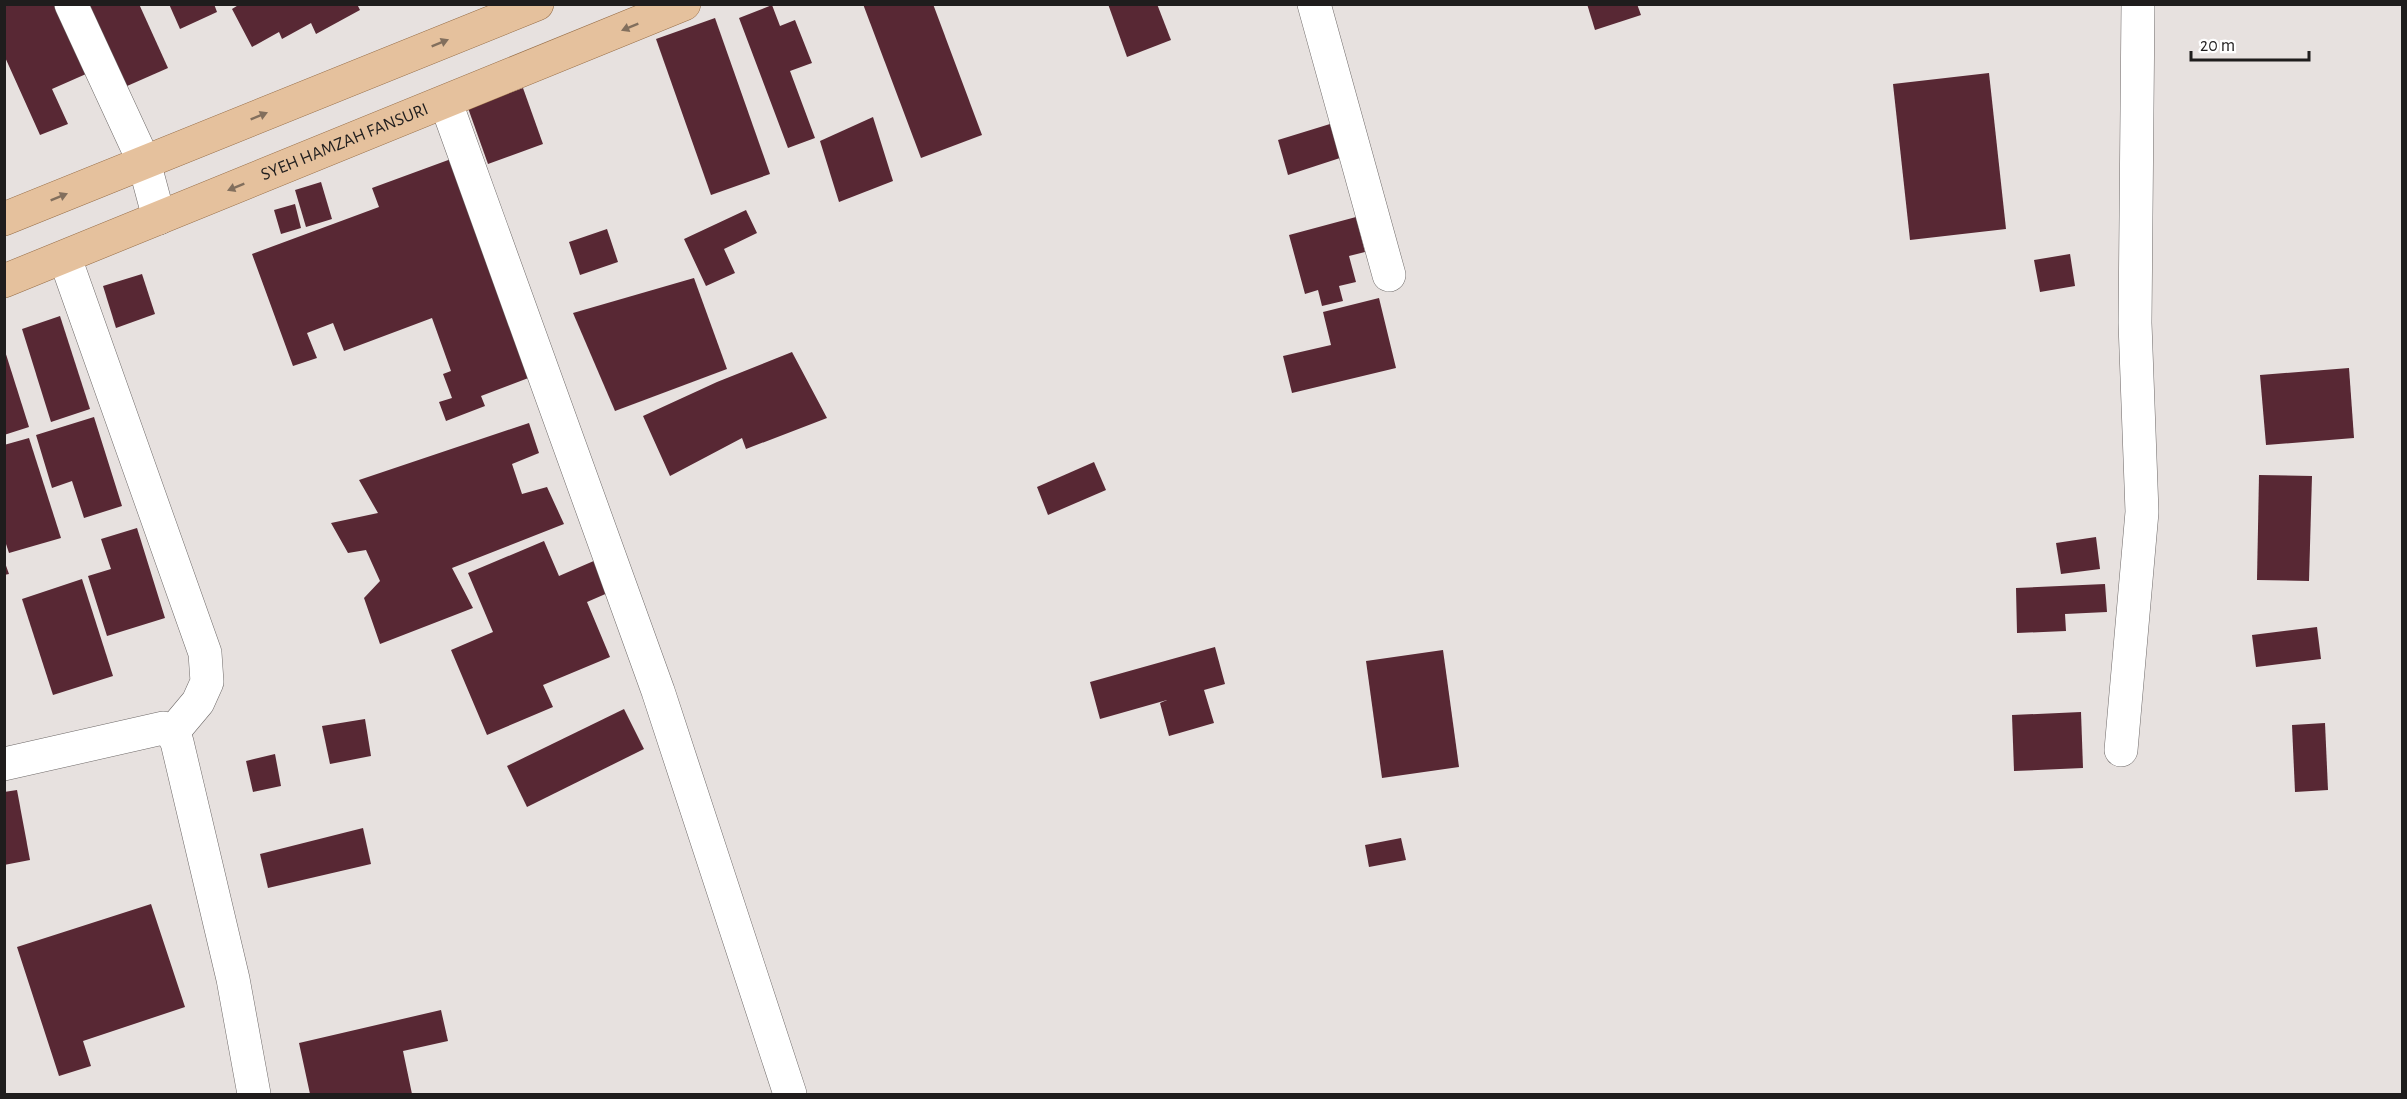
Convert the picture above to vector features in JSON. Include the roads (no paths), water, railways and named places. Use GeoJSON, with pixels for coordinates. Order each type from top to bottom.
{"type":"FeatureCollection","features":[{"type":"Feature","properties":{"kind":"main road"},"geometry":{"type":"LineString","coordinates":[[4,219],[537,4]]}},
{"type":"Feature","properties":{"kind":"main road","name":"SYEH HAMZAH FANSURI"},"geometry":{"type":"LineString","coordinates":[[4,281],[446,103],[684,4]]}},
{"type":"Feature","properties":{"kind":"street"},"geometry":{"type":"LineString","coordinates":[[71,4],[144,162],[159,218]]}},
{"type":"Feature","properties":{"kind":"street"},"geometry":{"type":"LineString","coordinates":[[1314,4],[1389,275]]}},
{"type":"Feature","properties":{"kind":"street"},"geometry":{"type":"LineString","coordinates":[[2121,750],[2142,512],[2135,323],[2138,4]]}},
{"type":"Feature","properties":{"kind":"street"},"geometry":{"type":"LineString","coordinates":[[446,103],[658,691],[790,1095]]}},
{"type":"Feature","properties":{"kind":"street"},"geometry":{"type":"LineString","coordinates":[[65,258],[205,653],[207,682],[198,702],[172,733]]}},
{"type":"Feature","properties":{"kind":"street"},"geometry":{"type":"LineString","coordinates":[[4,764],[163,728],[172,733],[177,742],[233,979],[254,1095]]}}]}
